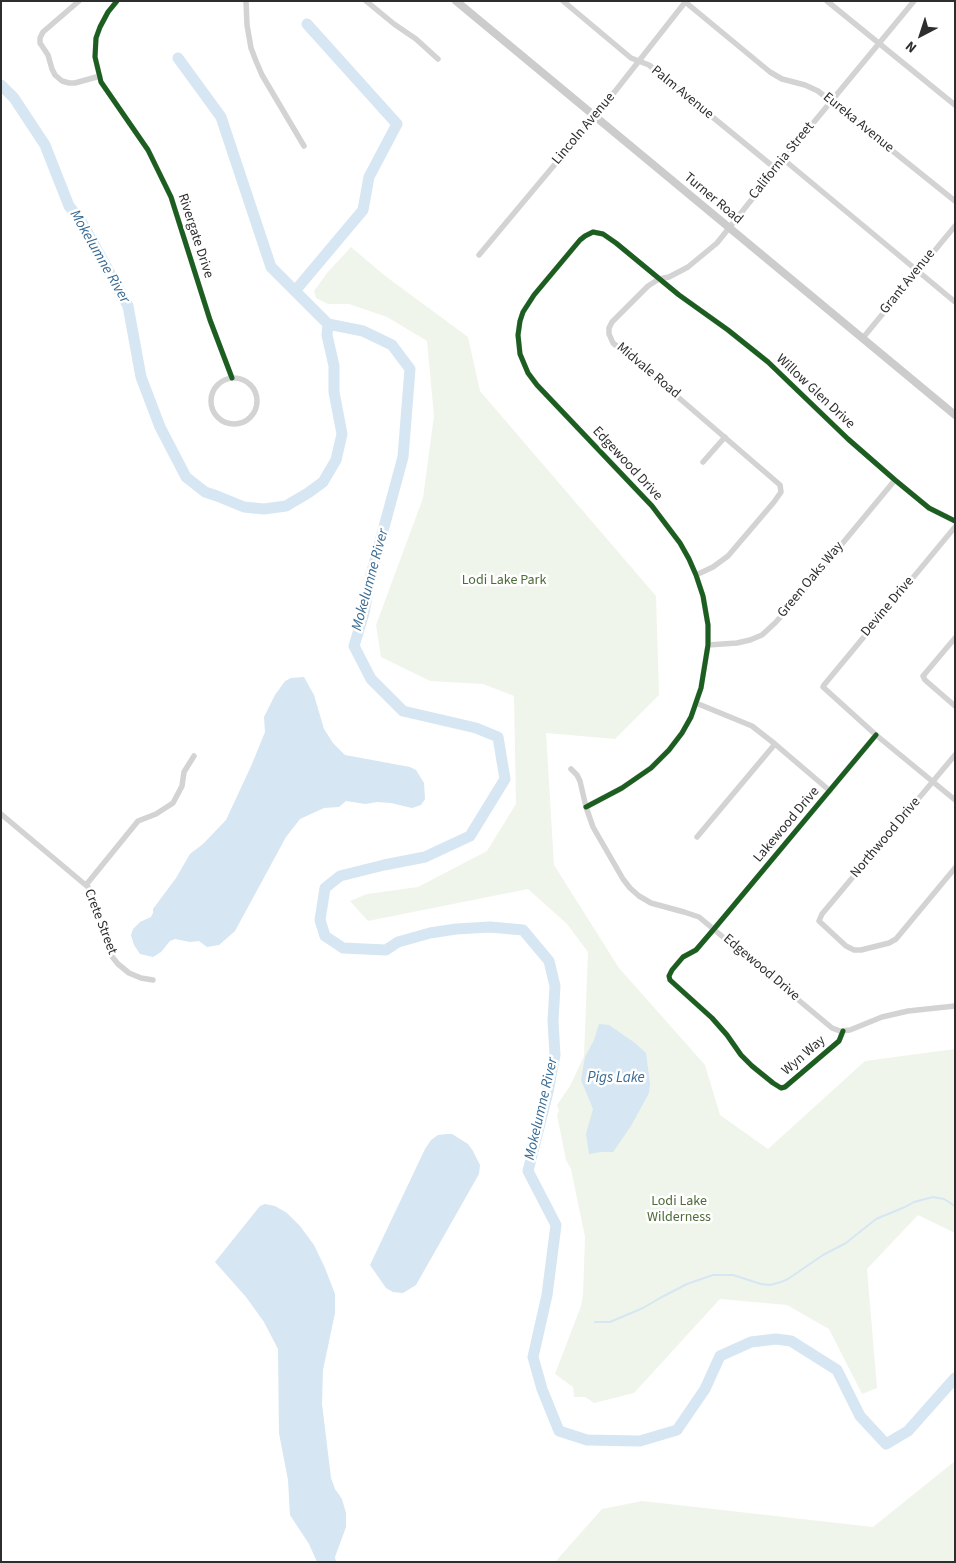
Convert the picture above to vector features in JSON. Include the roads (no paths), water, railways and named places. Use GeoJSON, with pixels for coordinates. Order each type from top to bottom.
{"type":"FeatureCollection","features":[{"type":"Feature","properties":{"kind":"main road","name":"Turner Road"},"geometry":{"type":"LineString","coordinates":[[457,2],[955,415]]}},
{"type":"Feature","properties":{"kind":"street"},"geometry":{"type":"LineString","coordinates":[[79,1],[43,32],[40,43],[48,54],[55,75],[62,81],[69,83],[100,76]]}},
{"type":"Feature","properties":{"kind":"street","name":"Rivergate Drive"},"geometry":{"type":"LineString","coordinates":[[117,1],[104,20],[96,38],[95,57],[101,82],[148,150],[171,197],[210,320],[232,378]]}},
{"type":"Feature","properties":{"kind":"street"},"geometry":{"type":"LineString","coordinates":[[246,1],[247,25],[251,48],[256,61],[304,146]]}},
{"type":"Feature","properties":{"kind":"street"},"geometry":{"type":"LineString","coordinates":[[366,1],[416,39],[438,59]]}},
{"type":"Feature","properties":{"kind":"street","name":"Palm Avenue"},"geometry":{"type":"LineString","coordinates":[[563,1],[631,58],[649,65],[776,169]]}},
{"type":"Feature","properties":{"kind":"street","name":"Lincoln Avenue"},"geometry":{"type":"LineString","coordinates":[[479,255],[640,61],[685,1]]}},
{"type":"Feature","properties":{"kind":"street","name":"Eureka Avenue"},"geometry":{"type":"LineString","coordinates":[[685,1],[770,72],[787,81],[814,89],[955,201]]}},
{"type":"Feature","properties":{"kind":"street"},"geometry":{"type":"LineString","coordinates":[[827,1],[955,105]]}},
{"type":"Feature","properties":{"kind":"street","name":"California Street"},"geometry":{"type":"LineString","coordinates":[[728,228],[914,1]]}},
{"type":"Feature","properties":{"kind":"street"},"geometry":{"type":"LineString","coordinates":[[783,160],[955,302]]}},
{"type":"Feature","properties":{"kind":"street","name":"Grant Avenue"},"geometry":{"type":"LineString","coordinates":[[862,339],[955,226]]}},
{"type":"Feature","properties":{"kind":"street"},"geometry":{"type":"LineString","coordinates":[[659,279],[669,277],[688,267],[717,243],[728,228]]}},
{"type":"Feature","properties":{"kind":"street","name":"Edgewood Drive"},"geometry":{"type":"LineString","coordinates":[[586,807],[622,788],[651,768],[669,750],[682,733],[696,703],[704,671],[708,645],[708,624],[703,596],[696,575],[690,559],[680,543],[652,506],[537,385],[528,373],[520,354],[520,321],[523,312],[534,295],[580,240],[593,232],[603,234],[623,248],[659,279]]}},
{"type":"Feature","properties":{"kind":"street","name":"Midvale Road"},"geometry":{"type":"LineString","coordinates":[[659,279],[648,286],[612,322],[609,328],[610,339],[613,344],[778,482],[781,492],[728,556],[713,567],[696,575]]}},
{"type":"Feature","properties":{"kind":"street","name":"Willow Glen Drive"},"geometry":{"type":"LineString","coordinates":[[659,279],[768,362],[848,439],[929,508],[955,521]]}},
{"type":"Feature","properties":{"kind":"street"},"geometry":{"type":"LineString","coordinates":[[232,378],[246,381],[256,394],[257,402],[255,411],[250,418],[235,424],[226,423],[218,418],[213,411],[211,402],[212,392],[218,385],[224,380],[232,378]]}},
{"type":"Feature","properties":{"kind":"street"},"geometry":{"type":"LineString","coordinates":[[703,462],[725,437]]}},
{"type":"Feature","properties":{"kind":"street","name":"Green Oaks Way"},"geometry":{"type":"LineString","coordinates":[[708,645],[737,643],[762,635],[775,623],[895,480]]}},
{"type":"Feature","properties":{"kind":"street","name":"Devine Drive"},"geometry":{"type":"LineString","coordinates":[[876,735],[823,688],[824,685],[955,527]]}},
{"type":"Feature","properties":{"kind":"street"},"geometry":{"type":"LineString","coordinates":[[955,638],[923,676],[924,680],[955,706]]}},
{"type":"Feature","properties":{"kind":"street"},"geometry":{"type":"LineString","coordinates":[[696,703],[752,726],[830,791]]}},
{"type":"Feature","properties":{"kind":"street"},"geometry":{"type":"LineString","coordinates":[[876,735],[955,800]]}},
{"type":"Feature","properties":{"kind":"street","name":"Lakewood Drive"},"geometry":{"type":"LineString","coordinates":[[773,1084],[741,1055],[712,1018],[670,980],[669,976],[683,957],[696,950],[876,735]]}},
{"type":"Feature","properties":{"kind":"street"},"geometry":{"type":"LineString","coordinates":[[697,837],[775,744]]}},
{"type":"Feature","properties":{"kind":"street","name":"Northwood Drive"},"geometry":{"type":"LineString","coordinates":[[955,755],[822,914],[819,922],[846,946],[854,950],[889,943],[896,939],[955,868]]}},
{"type":"Feature","properties":{"kind":"street"},"geometry":{"type":"LineString","coordinates":[[86,884],[138,821],[156,814],[173,803],[182,786],[184,772],[194,756]]}},
{"type":"Feature","properties":{"kind":"street","name":"Edgewood Drive"},"geometry":{"type":"LineString","coordinates":[[571,769],[580,781],[593,826],[622,879],[630,888],[651,903],[699,918],[832,1028],[844,1031]]}},
{"type":"Feature","properties":{"kind":"street","name":"Crete Street"},"geometry":{"type":"LineString","coordinates":[[1,814],[86,884],[99,916],[110,954],[129,973],[140,978],[153,980]]}},
{"type":"Feature","properties":{"kind":"street"},"geometry":{"type":"LineString","coordinates":[[844,1031],[882,1017],[908,1011],[955,1006]]}},
{"type":"Feature","properties":{"kind":"street","name":"Wyn Way"},"geometry":{"type":"LineString","coordinates":[[773,1084],[781,1088],[784,1087],[839,1040],[844,1031]]}},
{"type":"Feature","properties":{"kind":"water"},"geometry":{"type":"Polygon","coordinates":[[[304,677],[314,695],[324,729],[333,743],[345,755],[410,767],[416,770],[424,783],[425,799],[421,805],[412,808],[391,803],[377,802],[365,804],[346,801],[339,807],[324,808],[300,819],[286,837],[235,931],[219,945],[207,947],[199,941],[190,942],[175,939],[170,941],[161,952],[153,957],[140,954],[134,945],[131,935],[133,929],[140,922],[151,917],[153,909],[176,878],[190,854],[203,844],[226,820],[265,732],[264,717],[275,695],[285,681],[291,678],[304,677]]]}},
{"type":"Feature","properties":{"kind":"water","name":"Pigs Lake"},"geometry":{"type":"Polygon","coordinates":[[[599,1024],[609,1025],[646,1053],[650,1084],[649,1093],[631,1126],[613,1152],[589,1154],[586,1134],[593,1109],[581,1080],[585,1057],[594,1040],[599,1024]]]}},
{"type":"Feature","properties":{"kind":"water"},"geometry":{"type":"Polygon","coordinates":[[[452,1134],[468,1144],[473,1151],[480,1165],[479,1174],[416,1285],[403,1293],[393,1292],[386,1288],[370,1265],[425,1149],[431,1140],[438,1135],[452,1134]]]}},
{"type":"Feature","properties":{"kind":"water"},"geometry":{"type":"Polygon","coordinates":[[[265,1204],[275,1206],[287,1213],[300,1226],[314,1245],[335,1294],[335,1313],[323,1370],[322,1404],[331,1478],[335,1489],[342,1499],[346,1513],[346,1527],[335,1557],[336,1562],[317,1562],[309,1544],[290,1515],[288,1480],[279,1433],[278,1349],[264,1322],[246,1297],[215,1262],[260,1206],[265,1204]]]}},
{"type":"Feature","properties":{"kind":"waterway"},"geometry":{"type":"LineString","coordinates":[[295,291],[363,210],[369,177],[397,124],[307,24]]}},
{"type":"Feature","properties":{"kind":"waterway"},"geometry":{"type":"LineString","coordinates":[[178,58],[221,117],[271,267],[328,324]]}},
{"type":"Feature","properties":{"kind":"waterway","name":"Mokelumne River"},"geometry":{"type":"LineString","coordinates":[[1,85],[14,98],[45,145],[69,206],[81,221],[128,306],[141,377],[160,427],[186,477],[205,492],[244,507],[264,509],[286,506],[323,482],[336,460],[342,434],[334,392],[334,366],[327,335],[328,324],[363,331],[392,345],[410,369],[403,457],[354,646],[371,679],[403,711],[476,728],[498,737],[505,779],[470,836],[425,857],[340,876],[325,888],[320,920],[325,936],[343,948],[386,950],[398,942],[430,933],[456,929],[490,927],[523,930],[549,961],[555,986],[553,1021],[555,1055],[548,1092],[528,1171],[556,1225],[547,1295],[533,1357],[542,1389],[559,1431],[587,1440],[640,1441],[677,1430],[705,1389],[720,1356],[751,1342],[776,1339],[791,1341],[837,1370],[860,1416],[886,1444],[908,1431],[955,1378]]}},
{"type":"Feature","properties":{"kind":"waterway"},"geometry":{"type":"LineString","coordinates":[[595,1322],[610,1322],[643,1308],[687,1284],[713,1275],[733,1275],[770,1285],[781,1282],[823,1255],[846,1243],[876,1219],[914,1202],[933,1197],[944,1199],[955,1206]]}},
{"type":"Feature","properties":{"kind":"park label","name":"Lodi Lake Park"},"geometry":{"type":"Point","coordinates":[504,581]}},
{"type":"Feature","properties":{"kind":"park label","name":"Lodi Lake Wilderness"},"geometry":{"type":"Point","coordinates":[679,1210]}}]}
